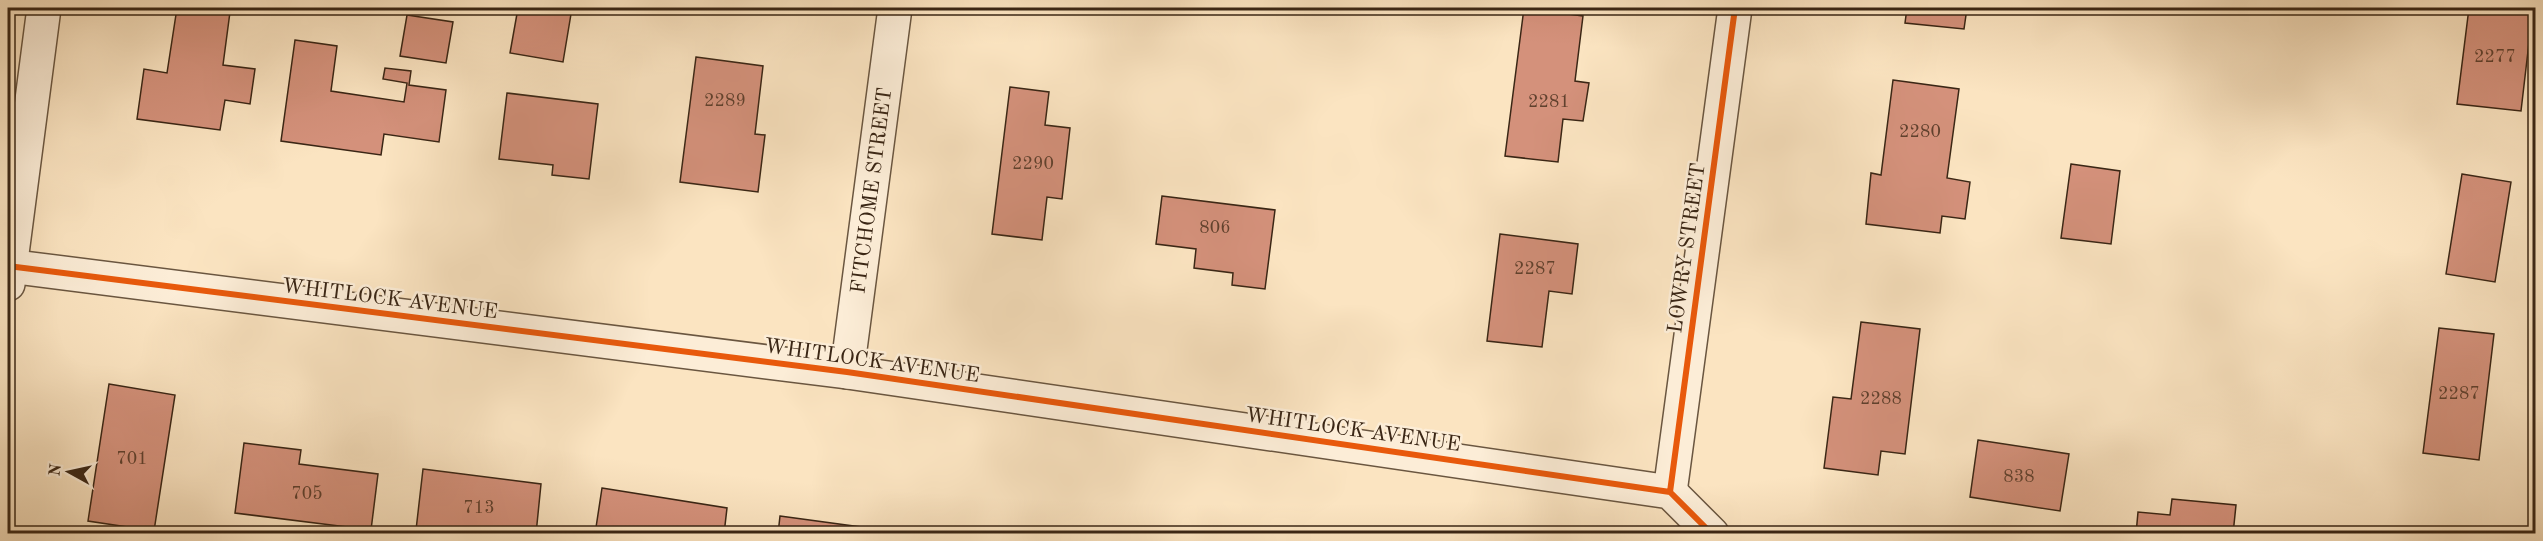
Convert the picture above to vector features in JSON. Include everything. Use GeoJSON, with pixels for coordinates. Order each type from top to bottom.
{"type":"FeatureCollection","features":[{"type":"Feature","properties":{"kind":"street"},"geometry":{"type":"LineString","coordinates":[[8,272],[44,8]]}},
{"type":"Feature","properties":{"kind":"street","name":"FITCHOME STREET"},"geometry":{"type":"LineString","coordinates":[[847,372],[895,8]]}},
{"type":"Feature","properties":{"kind":"street","name":"LOWRY STREET"},"geometry":{"type":"LineString","coordinates":[[1670,492],[1735,8]]}},
{"type":"Feature","properties":{"kind":"street","name":"WHITLOCK AVENUE"},"geometry":{"type":"LineString","coordinates":[[8,272],[847,372],[1670,492]]}},
{"type":"Feature","properties":{"kind":"street"},"geometry":{"type":"LineString","coordinates":[[1670,492],[1712,534]]}},
{"type":"Feature","properties":{"kind":"building"},"geometry":{"type":"Polygon","coordinates":[[[177,8],[230,12],[223,65],[255,69],[250,104],[225,100],[220,130],[137,119],[144,69],[167,73],[177,8]]]}},
{"type":"Feature","properties":{"kind":"building"},"geometry":{"type":"Polygon","coordinates":[[[518,8],[572,8],[563,62],[510,53],[518,8]]]}},
{"type":"Feature","properties":{"kind":"building"},"geometry":{"type":"Polygon","coordinates":[[[1524,8],[1583,16],[1575,81],[1589,83],[1583,121],[1563,119],[1558,162],[1505,156],[1524,8]]]}},
{"type":"Feature","properties":{"kind":"building"},"geometry":{"type":"Polygon","coordinates":[[[1907,8],[1967,8],[1964,29],[1905,23],[1907,8]]]}},
{"type":"Feature","properties":{"kind":"building"},"geometry":{"type":"Polygon","coordinates":[[[2469,8],[2533,8],[2521,111],[2457,104],[2469,8]]]}},
{"type":"Feature","properties":{"kind":"building"},"geometry":{"type":"Polygon","coordinates":[[[407,15],[453,22],[446,63],[400,56],[407,15]]]}},
{"type":"Feature","properties":{"kind":"building"},"geometry":{"type":"Polygon","coordinates":[[[295,40],[337,46],[331,91],[404,102],[407,83],[383,79],[385,68],[411,71],[409,85],[446,90],[439,142],[384,134],[381,155],[281,141],[295,40]]]}},
{"type":"Feature","properties":{"kind":"building"},"geometry":{"type":"Polygon","coordinates":[[[696,57],[763,66],[755,134],[765,135],[758,192],[680,182],[696,57]]]}},
{"type":"Feature","properties":{"kind":"building"},"geometry":{"type":"Polygon","coordinates":[[[1893,80],[1959,89],[1947,178],[1970,182],[1965,219],[1942,216],[1940,233],[1866,224],[1871,173],[1881,175],[1893,80]]]}},
{"type":"Feature","properties":{"kind":"building"},"geometry":{"type":"Polygon","coordinates":[[[1010,87],[1049,92],[1045,125],[1070,128],[1062,199],[1047,197],[1042,240],[992,234],[1010,87]]]}},
{"type":"Feature","properties":{"kind":"building"},"geometry":{"type":"Polygon","coordinates":[[[507,93],[598,104],[589,179],[552,175],[553,165],[499,159],[507,93]]]}},
{"type":"Feature","properties":{"kind":"building"},"geometry":{"type":"Polygon","coordinates":[[[2071,164],[2120,171],[2111,244],[2061,238],[2071,164]]]}},
{"type":"Feature","properties":{"kind":"building"},"geometry":{"type":"Polygon","coordinates":[[[2462,174],[2511,182],[2495,282],[2446,274],[2462,174]]]}},
{"type":"Feature","properties":{"kind":"building"},"geometry":{"type":"Polygon","coordinates":[[[1162,196],[1275,210],[1265,289],[1232,285],[1233,273],[1194,268],[1196,249],[1156,244],[1162,196]]]}},
{"type":"Feature","properties":{"kind":"building"},"geometry":{"type":"Polygon","coordinates":[[[1500,234],[1578,244],[1572,294],[1549,291],[1542,347],[1487,341],[1500,234]]]}},
{"type":"Feature","properties":{"kind":"building"},"geometry":{"type":"Polygon","coordinates":[[[1861,322],[1920,329],[1905,454],[1881,451],[1878,475],[1824,468],[1833,397],[1851,399],[1861,322]]]}},
{"type":"Feature","properties":{"kind":"building"},"geometry":{"type":"Polygon","coordinates":[[[2439,328],[2494,334],[2479,460],[2423,453],[2439,328]]]}},
{"type":"Feature","properties":{"kind":"building"},"geometry":{"type":"Polygon","coordinates":[[[109,384],[175,395],[154,531],[88,521],[109,384]]]}},
{"type":"Feature","properties":{"kind":"building"},"geometry":{"type":"Polygon","coordinates":[[[1978,440],[2069,454],[2060,511],[1970,497],[1978,440]]]}},
{"type":"Feature","properties":{"kind":"building"},"geometry":{"type":"Polygon","coordinates":[[[244,443],[301,450],[299,464],[378,474],[371,530],[235,513],[244,443]]]}},
{"type":"Feature","properties":{"kind":"building"},"geometry":{"type":"Polygon","coordinates":[[[423,469],[541,484],[536,534],[443,534],[416,530],[423,469]]]}},
{"type":"Feature","properties":{"kind":"building"},"geometry":{"type":"Polygon","coordinates":[[[602,488],[727,508],[724,534],[595,534],[602,488]]]}},
{"type":"Feature","properties":{"kind":"building"},"geometry":{"type":"Polygon","coordinates":[[[2172,499],[2236,505],[2233,534],[2136,534],[2138,512],[2170,515],[2172,499]]]}},
{"type":"Feature","properties":{"kind":"building"},"geometry":{"type":"Polygon","coordinates":[[[780,516],[905,533],[905,534],[778,534],[780,516]]]}},
{"type":"Feature","properties":{"kind":"building"},"geometry":{"type":"Polygon","coordinates":[[[2374,529],[2411,534],[2373,534],[2374,529]]]}},
{"type":"Feature","properties":{"kind":"cycle path"},"geometry":{"type":"LineString","coordinates":[[1670,492],[1735,8]]}},
{"type":"Feature","properties":{"kind":"cycle path"},"geometry":{"type":"LineString","coordinates":[[8,266],[847,372],[1670,492],[1712,534]]}}]}
